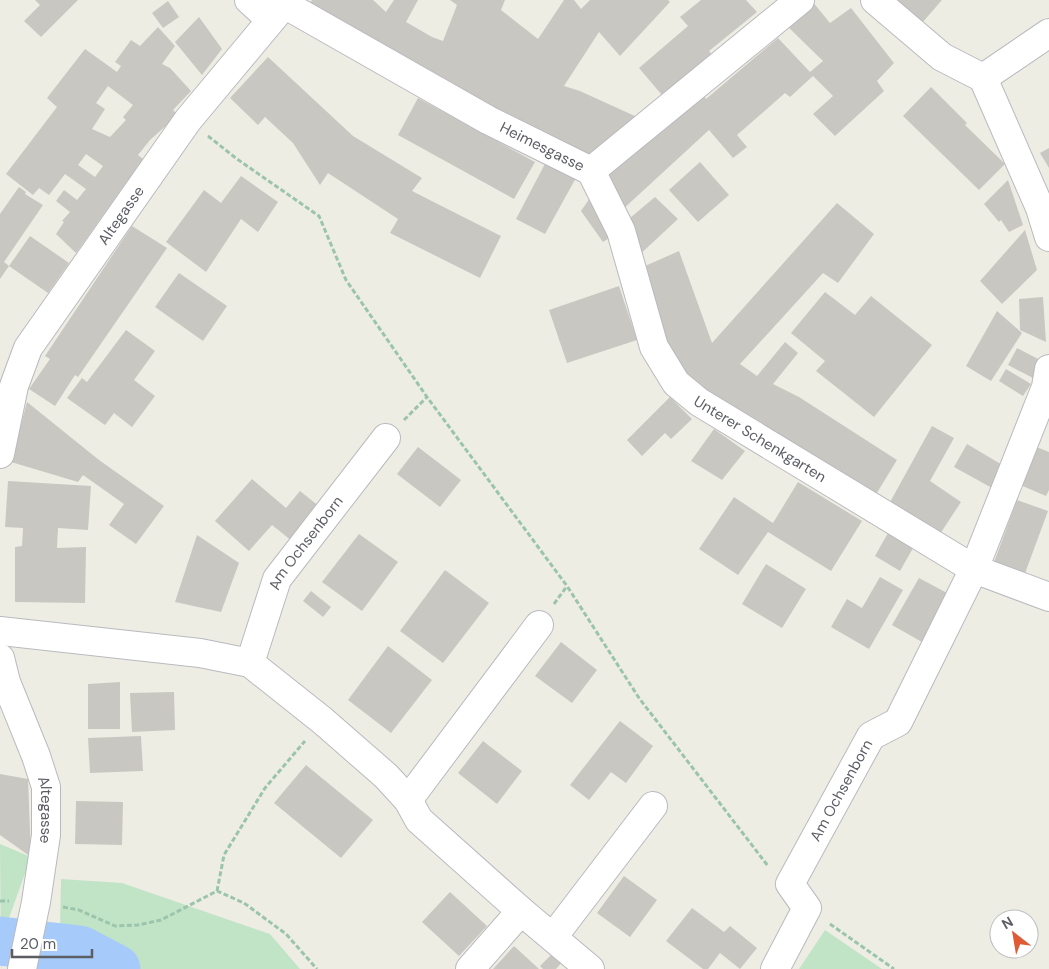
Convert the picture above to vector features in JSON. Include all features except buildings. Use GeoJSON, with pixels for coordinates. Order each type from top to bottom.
{"type":"FeatureCollection","features":[{"type":"Feature","properties":{"kind":"street","name":"Heimesgasse"},"geometry":{"type":"LineString","coordinates":[[249,0],[281,8],[488,120],[591,171],[800,0]]}},
{"type":"Feature","properties":{"kind":"street"},"geometry":{"type":"LineString","coordinates":[[875,0],[942,57],[983,78],[1040,208],[1049,237]]}},
{"type":"Feature","properties":{"kind":"street","name":"Altegasse"},"geometry":{"type":"LineString","coordinates":[[0,454],[14,386],[28,348],[188,120],[281,8]]}},
{"type":"Feature","properties":{"kind":"street"},"geometry":{"type":"LineString","coordinates":[[983,78],[1049,34]]}},
{"type":"Feature","properties":{"kind":"street","name":"Unterer Schenkgarten"},"geometry":{"type":"LineString","coordinates":[[591,171],[621,231],[654,347],[676,383],[699,402],[974,569],[1049,597]]}},
{"type":"Feature","properties":{"kind":"street","name":"Am Ochsenborn"},"geometry":{"type":"LineString","coordinates":[[790,884],[871,736],[898,722],[974,569],[1046,388],[1049,369]]}},
{"type":"Feature","properties":{"kind":"street","name":"Am Ochsenborn"},"geometry":{"type":"LineString","coordinates":[[250,662],[278,579],[386,438]]}},
{"type":"Feature","properties":{"kind":"street"},"geometry":{"type":"LineString","coordinates":[[408,800],[539,625]]}},
{"type":"Feature","properties":{"kind":"street"},"geometry":{"type":"LineString","coordinates":[[0,631],[200,653],[250,662],[323,721],[386,776],[408,800],[419,820],[521,911],[590,969]]}},
{"type":"Feature","properties":{"kind":"street","name":"Altegasse"},"geometry":{"type":"LineString","coordinates":[[0,658],[6,682],[36,756],[46,787],[46,835],[34,912],[22,969]]}},
{"type":"Feature","properties":{"kind":"street"},"geometry":{"type":"LineString","coordinates":[[553,937],[653,806]]}},
{"type":"Feature","properties":{"kind":"street"},"geometry":{"type":"LineString","coordinates":[[775,969],[807,908],[790,884]]}},
{"type":"Feature","properties":{"kind":"street"},"geometry":{"type":"LineString","coordinates":[[470,969],[521,911]]}},
{"type":"Feature","properties":{"kind":"path"},"geometry":{"type":"LineString","coordinates":[[188,120],[237,159],[319,216],[346,280],[427,397],[567,586],[639,698],[772,872],[790,884]]}},
{"type":"Feature","properties":{"kind":"path"},"geometry":{"type":"LineString","coordinates":[[218,891],[224,855],[264,788],[323,721]]}},
{"type":"Feature","properties":{"kind":"path"},"geometry":{"type":"LineString","coordinates":[[34,912],[79,910],[115,926],[138,925],[161,920],[218,891]]}},
{"type":"Feature","properties":{"kind":"path"},"geometry":{"type":"LineString","coordinates":[[218,891],[244,903],[286,934],[317,969]]}},
{"type":"Feature","properties":{"kind":"path"},"geometry":{"type":"LineString","coordinates":[[807,908],[894,969]]}},
{"type":"Feature","properties":{"kind":"green space"},"geometry":{"type":"Polygon","coordinates":[[[0,844],[31,857],[9,918],[1,969],[0,844]]]}},
{"type":"Feature","properties":{"kind":"green space"},"geometry":{"type":"Polygon","coordinates":[[[61,879],[122,883],[270,934],[300,969],[53,969],[60,927],[61,879]]]}},
{"type":"Feature","properties":{"kind":"green space"},"geometry":{"type":"Polygon","coordinates":[[[825,930],[882,969],[799,969],[825,930]]]}},
{"type":"Feature","properties":{"kind":"waterway"},"geometry":{"type":"LineString","coordinates":[[0,941],[80,950],[116,969]]}}]}
